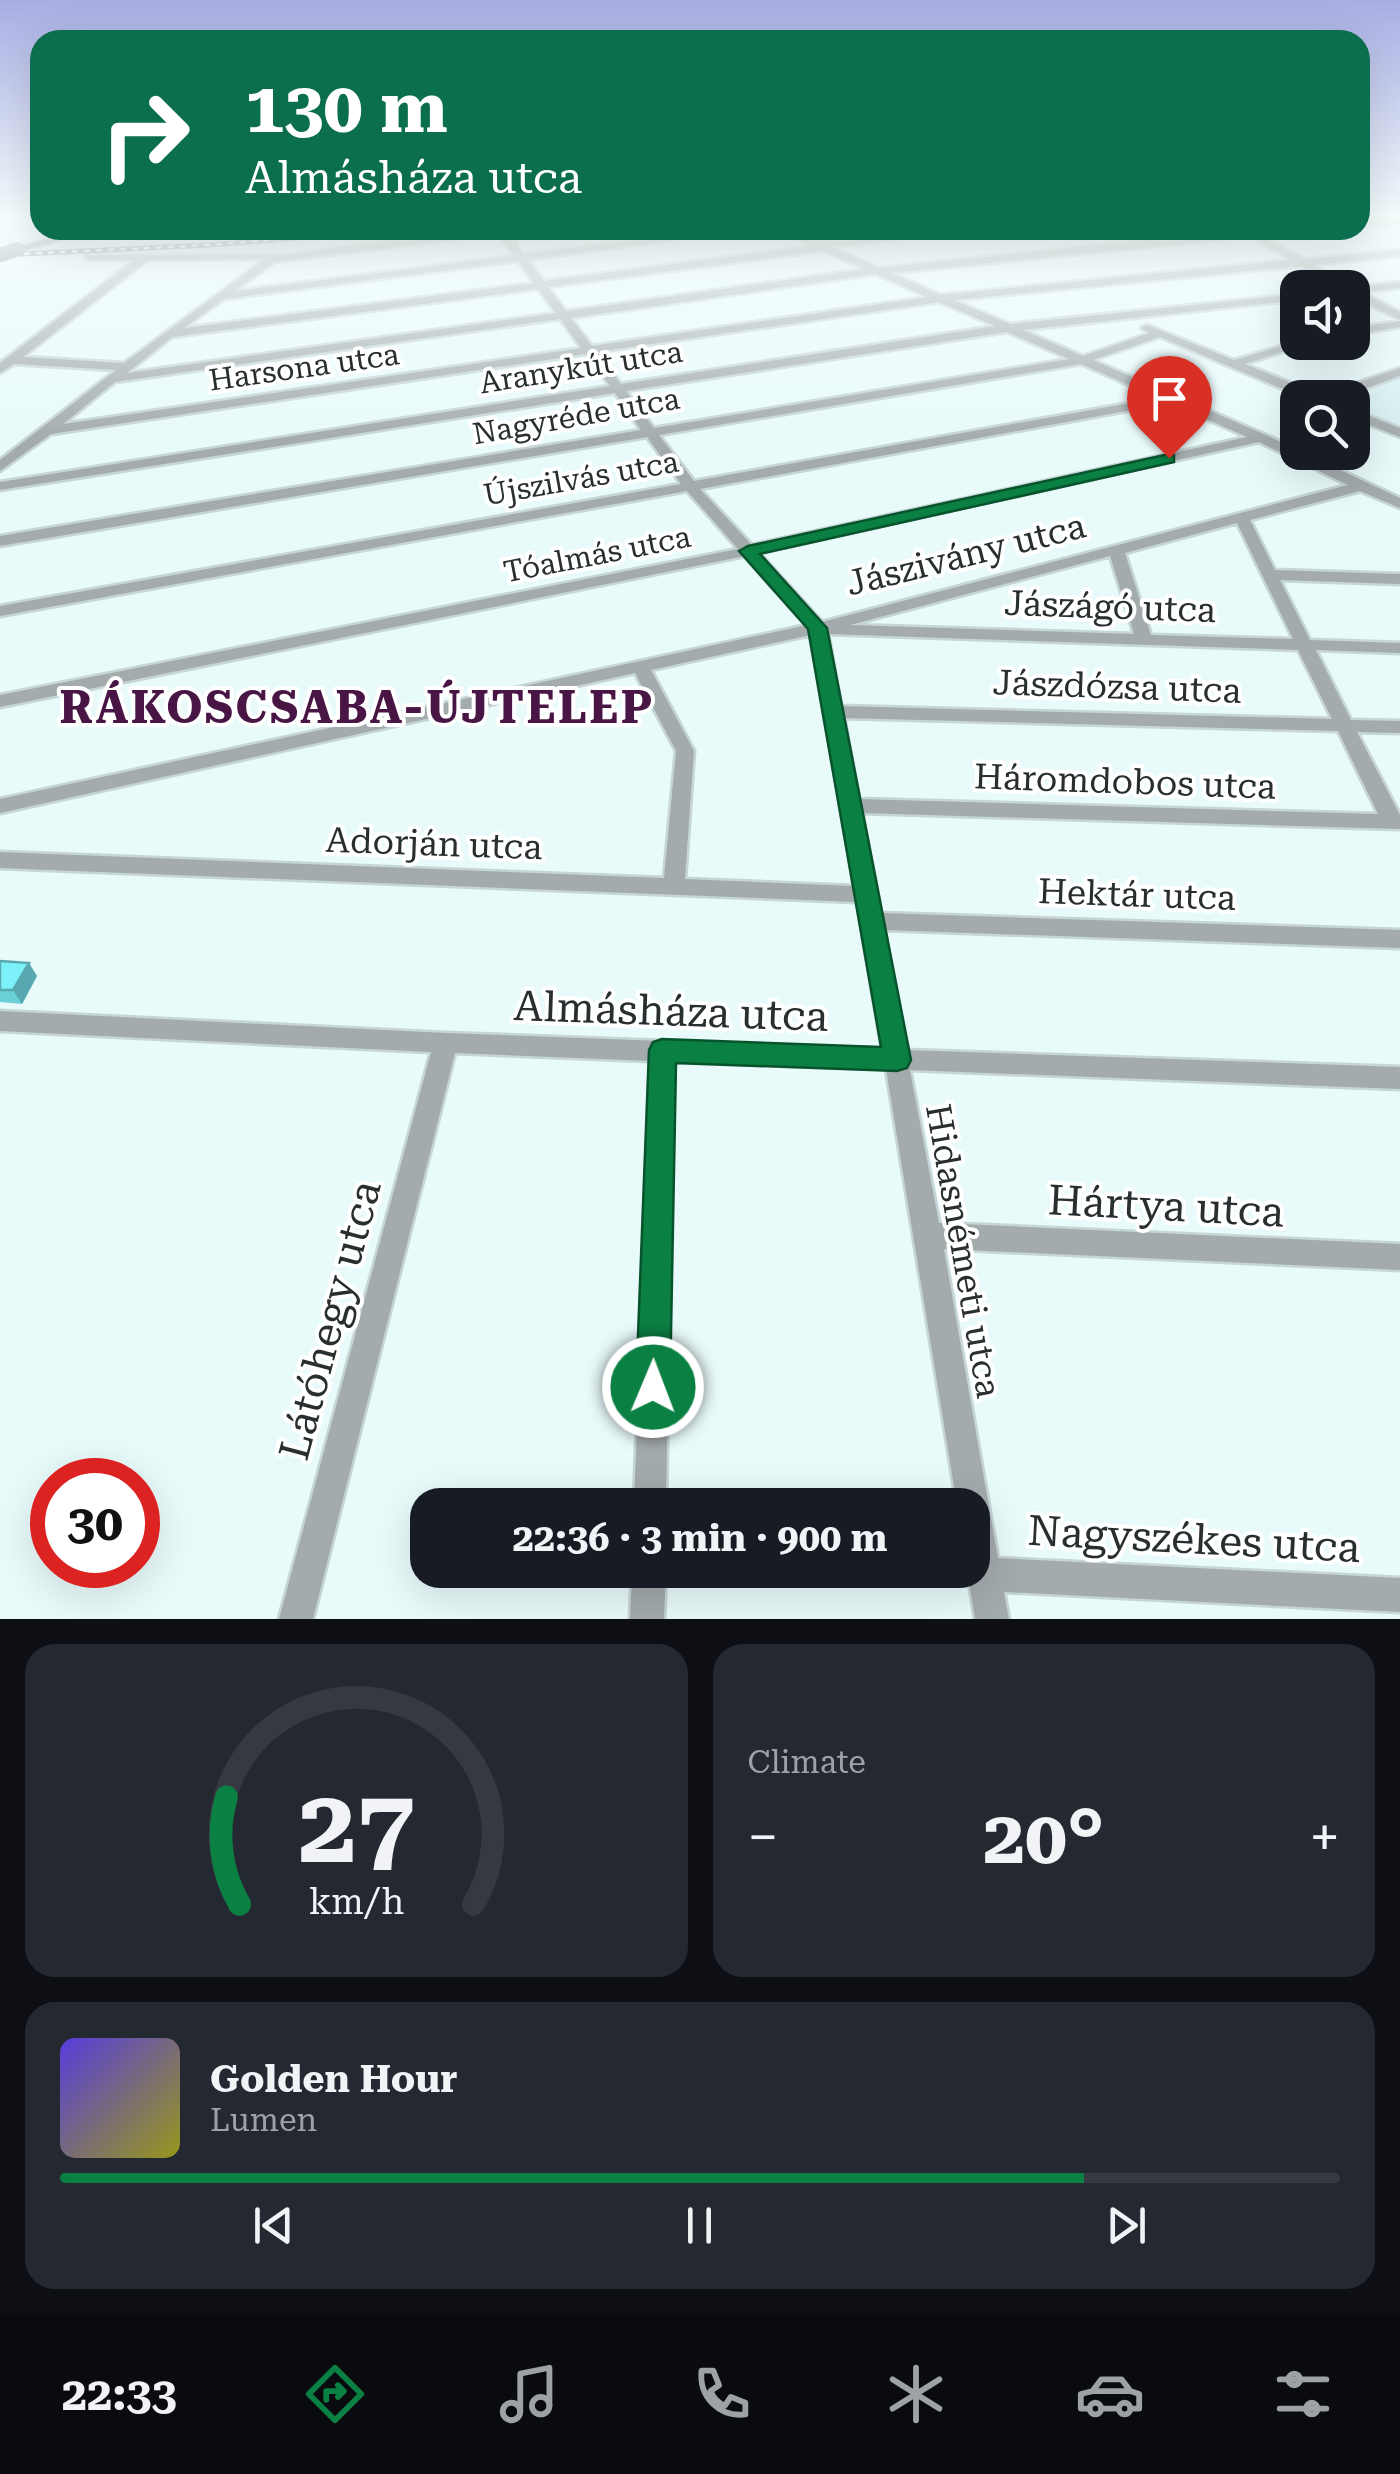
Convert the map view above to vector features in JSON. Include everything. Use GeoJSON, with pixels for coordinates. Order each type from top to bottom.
{"type":"FeatureCollection","features":[{"type":"Feature","properties":{"kind":"street"},"geometry":{"type":"LineString","coordinates":[[0,369],[101,291]]}},
{"type":"Feature","properties":{"kind":"street"},"geometry":{"type":"LineString","coordinates":[[0,467],[227,291]]}},
{"type":"Feature","properties":{"kind":"street"},"geometry":{"type":"LineString","coordinates":[[220,296],[263,291]]}},
{"type":"Feature","properties":{"kind":"street"},"geometry":{"type":"LineString","coordinates":[[169,334],[498,291]]}},
{"type":"Feature","properties":{"kind":"street"},"geometry":{"type":"LineString","coordinates":[[545,291],[690,486],[818,628]]}},
{"type":"Feature","properties":{"kind":"street"},"geometry":{"type":"LineString","coordinates":[[112,379],[735,291]]}},
{"type":"Feature","properties":{"kind":"street"},"geometry":{"type":"LineString","coordinates":[[922,291],[1261,438],[1400,504]]}},
{"type":"Feature","properties":{"kind":"street","name":"Harsona utca"},"geometry":{"type":"LineString","coordinates":[[49,430],[940,298],[1012,291]]}},
{"type":"Feature","properties":{"kind":"street","name":"Aranykút utca"},"geometry":{"type":"LineString","coordinates":[[0,486],[1008,328],[1171,312],[1192,321],[1266,306],[1265,301],[1280,299]]}},
{"type":"Feature","properties":{"kind":"street"},"geometry":{"type":"LineString","coordinates":[[1370,302],[1400,321]]}},
{"type":"Feature","properties":{"kind":"street"},"geometry":{"type":"LineString","coordinates":[[1123,316],[1280,383]]}},
{"type":"Feature","properties":{"kind":"street"},"geometry":{"type":"LineString","coordinates":[[1370,328],[1400,321]]}},
{"type":"Feature","properties":{"kind":"street","name":"Nagyréde utca"},"geometry":{"type":"LineString","coordinates":[[0,541],[1082,360],[1158,334]]}},
{"type":"Feature","properties":{"kind":"street"},"geometry":{"type":"LineString","coordinates":[[1233,364],[1280,350]]}},
{"type":"Feature","properties":{"kind":"street"},"geometry":{"type":"LineString","coordinates":[[12,360],[127,367]]}},
{"type":"Feature","properties":{"kind":"street"},"geometry":{"type":"LineString","coordinates":[[1370,382],[1400,372]]}},
{"type":"Feature","properties":{"kind":"street","name":"Újszilvás utca"},"geometry":{"type":"LineString","coordinates":[[0,612],[1172,399]]}},
{"type":"Feature","properties":{"kind":"street"},"geometry":{"type":"LineString","coordinates":[[1370,420],[1400,433]]}},
{"type":"Feature","properties":{"kind":"street","name":"Tóalmás utca"},"geometry":{"type":"LineString","coordinates":[[0,701],[748,551],[1261,438]]}},
{"type":"Feature","properties":{"kind":"street","name":"Jászivány utca"},"geometry":{"type":"LineString","coordinates":[[0,806],[818,628],[1360,486]]}},
{"type":"Feature","properties":{"kind":"street"},"geometry":{"type":"LineString","coordinates":[[1241,518],[1396,822]]}},
{"type":"Feature","properties":{"kind":"street"},"geometry":{"type":"LineString","coordinates":[[1116,550],[1145,641]]}},
{"type":"Feature","properties":{"kind":"street"},"geometry":{"type":"LineString","coordinates":[[1271,575],[1400,578]]}},
{"type":"Feature","properties":{"kind":"street","name":"Jászágó utca"},"geometry":{"type":"LineString","coordinates":[[818,628],[1400,648]]}},
{"type":"Feature","properties":{"kind":"street","name":"Hidasnémeti utca"},"geometry":{"type":"LineString","coordinates":[[818,628],[970,1488]]}},
{"type":"Feature","properties":{"kind":"street"},"geometry":{"type":"LineString","coordinates":[[640,666],[685,751],[674,886]]}},
{"type":"Feature","properties":{"kind":"street","name":"Jászdózsa utca"},"geometry":{"type":"LineString","coordinates":[[833,712],[1400,727]]}},
{"type":"Feature","properties":{"kind":"street","name":"Háromdobos utca"},"geometry":{"type":"LineString","coordinates":[[848,806],[1396,822]]}},
{"type":"Feature","properties":{"kind":"street","name":"Adorján utca"},"geometry":{"type":"LineString","coordinates":[[0,860],[866,894]]}},
{"type":"Feature","properties":{"kind":"street","name":"Hektár utca"},"geometry":{"type":"LineString","coordinates":[[872,921],[1400,939]]}},
{"type":"Feature","properties":{"kind":"street","name":"Almásháza utca"},"geometry":{"type":"LineString","coordinates":[[0,1021],[446,1043],[1400,1078]]}},
{"type":"Feature","properties":{"kind":"street","name":"Látóhegy utca"},"geometry":{"type":"LineString","coordinates":[[296,1619],[446,1043]]}},
{"type":"Feature","properties":{"kind":"street"},"geometry":{"type":"LineString","coordinates":[[650,1488],[662,1050]]}},
{"type":"Feature","properties":{"kind":"street","name":"Hártya utca"},"geometry":{"type":"LineString","coordinates":[[928,1235],[1400,1257]]}},
{"type":"Feature","properties":{"kind":"street","name":"Nagyszékes utca"},"geometry":{"type":"LineString","coordinates":[[990,1574],[1400,1595]]}},
{"type":"Feature","properties":{"kind":"street"},"geometry":{"type":"LineString","coordinates":[[648,1588],[648,1619]]}},
{"type":"Feature","properties":{"kind":"street","name":"Hidasnémeti utca"},"geometry":{"type":"LineString","coordinates":[[986,1588],[992,1619]]}},
{"type":"Feature","properties":{"kind":"shaded area"},"geometry":{"type":"Polygon","coordinates":[[[1400,377],[1400,427],[1370,415],[1370,388],[1400,377]]]}},
{"type":"Feature","properties":{"kind":"building"},"geometry":{"type":"Polygon","coordinates":[[[0,961],[29,963],[13,990],[0,990],[0,961]]]}},
{"type":"Feature","properties":{"kind":"district","name":"RÁKOSCSABA-ÚJTELEP"},"geometry":{"type":"Point","coordinates":[357,707]}},
{"type":"Feature","properties":{"kind":"route"},"geometry":{"type":"LineString","coordinates":[[653,1387],[662,1050],[897,1060],[818,628],[748,551],[1169,458]]}}]}
